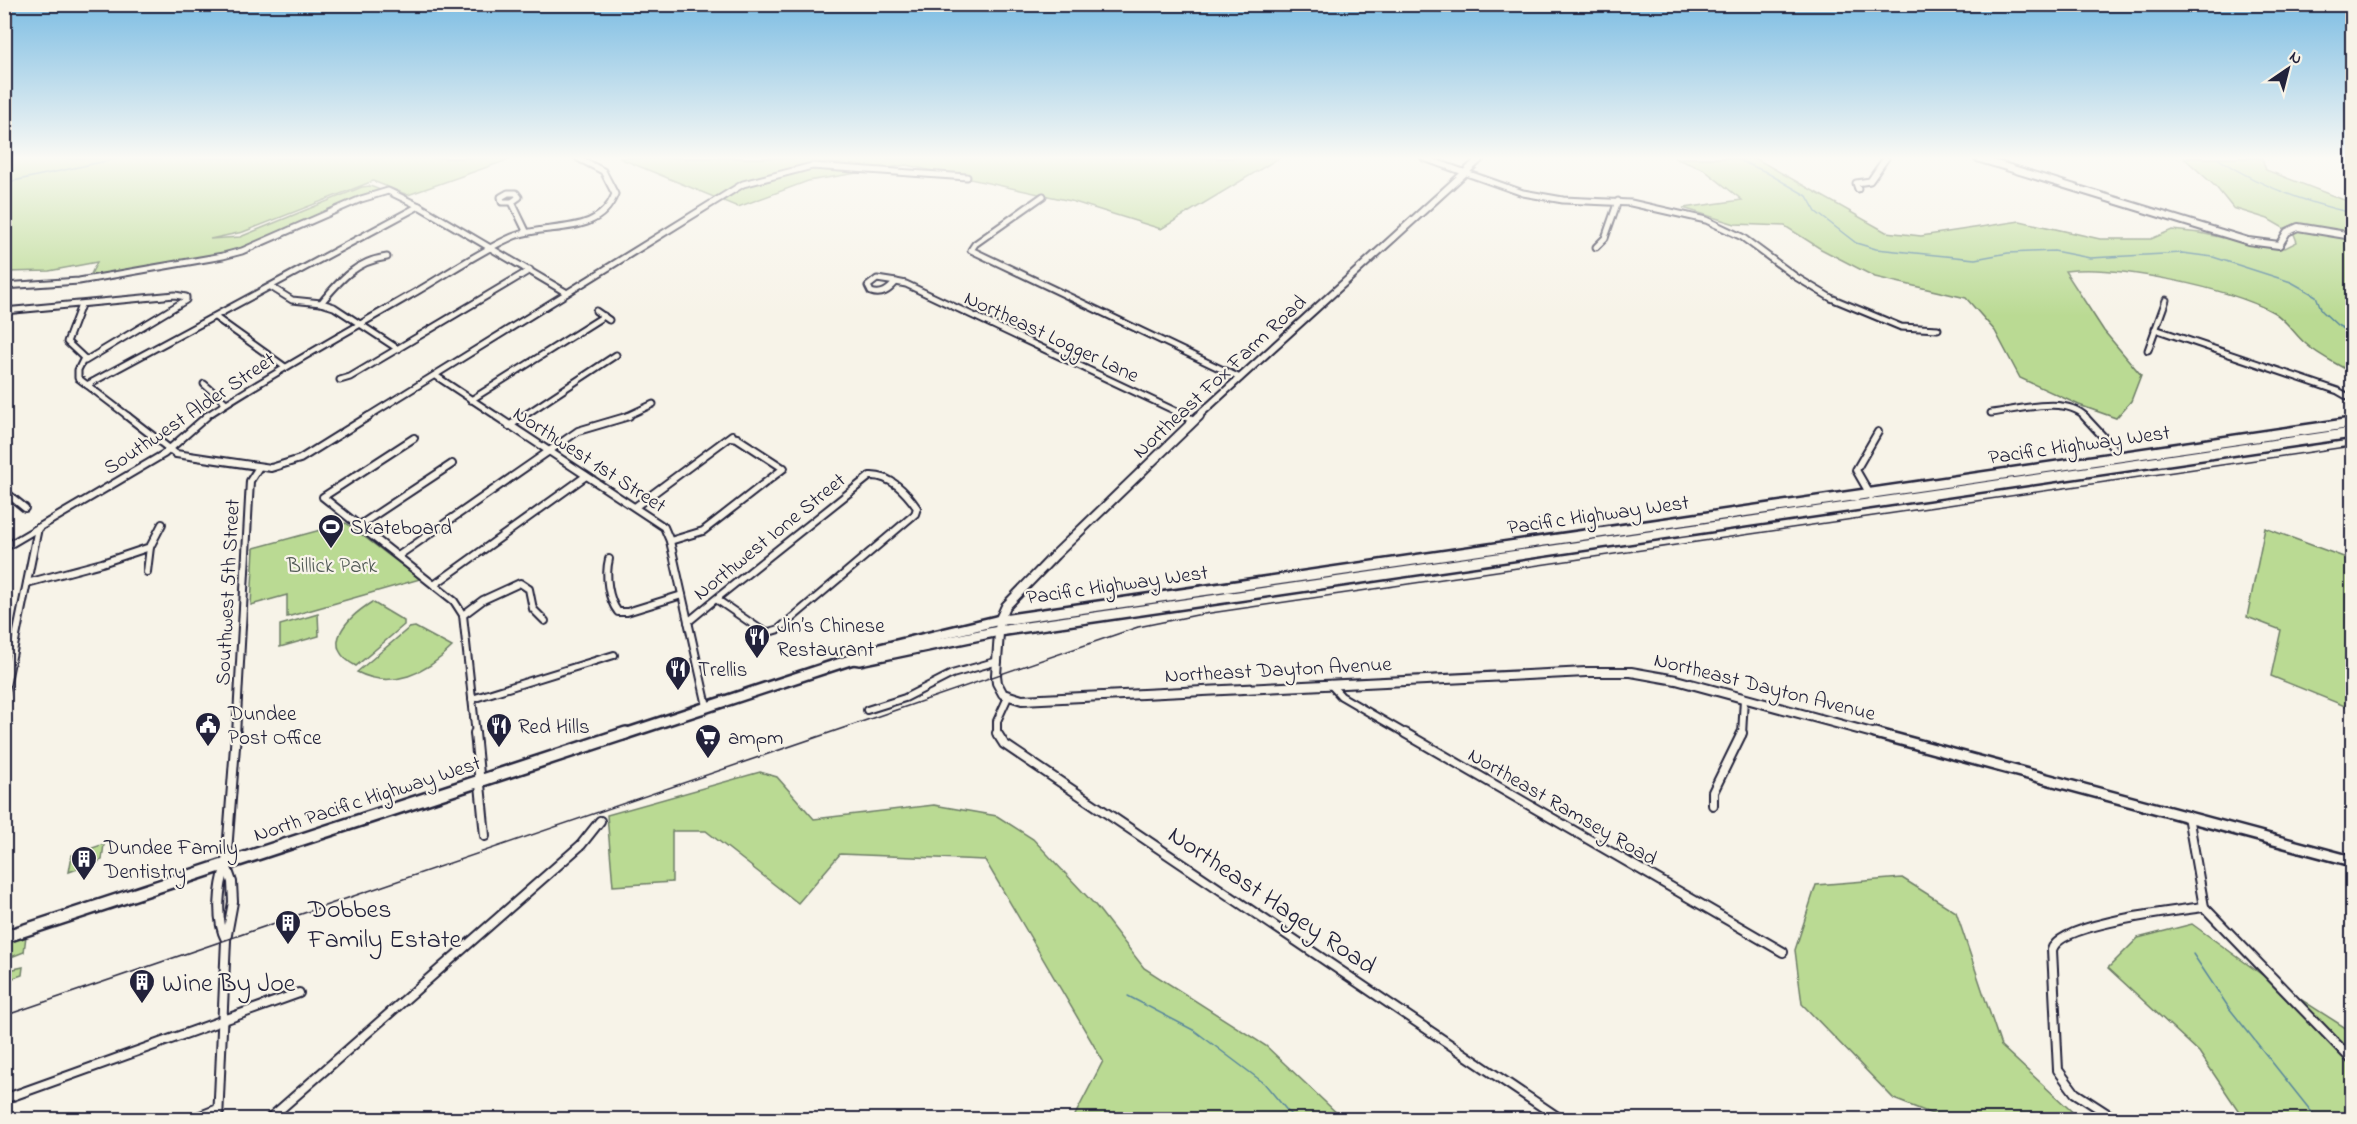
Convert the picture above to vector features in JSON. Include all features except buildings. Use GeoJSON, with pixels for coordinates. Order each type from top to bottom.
{"type":"FeatureCollection","features":[{"type":"Feature","properties":{"kind":"main road","name":"Pacific Highway West"},"geometry":{"type":"LineString","coordinates":[[707,706],[912,638],[1000,619],[2352,423]]}},
{"type":"Feature","properties":{"kind":"main road","name":"Pacific Highway West"},"geometry":{"type":"LineString","coordinates":[[853,659],[861,660],[952,639],[999,631],[2352,433]]}},
{"type":"Feature","properties":{"kind":"main road","name":"North Pacific Highway West"},"geometry":{"type":"LineString","coordinates":[[4,937],[707,706]]}},
{"type":"Feature","properties":{"kind":"street"},"geometry":{"type":"LineString","coordinates":[[4,286],[79,281],[232,254],[337,210]]}},
{"type":"Feature","properties":{"kind":"street"},"geometry":{"type":"LineString","coordinates":[[87,385],[411,210]]}},
{"type":"Feature","properties":{"kind":"street"},"geometry":{"type":"LineString","coordinates":[[427,210],[567,293]]}},
{"type":"Feature","properties":{"kind":"street"},"geometry":{"type":"LineString","coordinates":[[516,210],[526,231]]}},
{"type":"Feature","properties":{"kind":"street","name":"Southwest Alder Street"},"geometry":{"type":"LineString","coordinates":[[4,548],[164,454],[188,430],[226,403],[492,248],[526,231],[584,223],[605,210]]}},
{"type":"Feature","properties":{"kind":"street"},"geometry":{"type":"LineString","coordinates":[[4,311],[182,295],[186,300],[85,361],[77,375],[168,449],[182,455],[259,467],[286,465],[300,459],[436,376],[699,210]]}},
{"type":"Feature","properties":{"kind":"street"},"geometry":{"type":"LineString","coordinates":[[1023,210],[973,246],[971,250],[1240,378]]}},
{"type":"Feature","properties":{"kind":"street","name":"Northeast Fox Farm Road"},"geometry":{"type":"LineString","coordinates":[[999,631],[1000,619],[1006,606],[1055,555],[1194,420],[1423,210]]}},
{"type":"Feature","properties":{"kind":"street"},"geometry":{"type":"LineString","coordinates":[[1596,247],[1605,238],[1615,210]]}},
{"type":"Feature","properties":{"kind":"street"},"geometry":{"type":"LineString","coordinates":[[1669,210],[1723,226],[1742,237],[1796,277],[1831,298],[1901,327],[1938,329]]}},
{"type":"Feature","properties":{"kind":"street"},"geometry":{"type":"LineString","coordinates":[[2147,210],[2248,241],[2279,245],[2287,232],[2298,227],[2352,236]]}},
{"type":"Feature","properties":{"kind":"street"},"geometry":{"type":"LineString","coordinates":[[321,303],[351,268],[367,260],[387,257]]}},
{"type":"Feature","properties":{"kind":"street"},"geometry":{"type":"LineString","coordinates":[[340,380],[350,377],[530,270]]}},
{"type":"Feature","properties":{"kind":"street","name":"Northeast Logger Lane"},"geometry":{"type":"LineString","coordinates":[[896,282],[887,291],[879,294],[871,292],[868,286],[877,279],[896,282],[917,289],[1194,420]]}},
{"type":"Feature","properties":{"kind":"street"},"geometry":{"type":"LineString","coordinates":[[271,287],[292,300],[321,303],[334,307],[398,349]]}},
{"type":"Feature","properties":{"kind":"street"},"geometry":{"type":"LineString","coordinates":[[2148,350],[2166,300]]}},
{"type":"Feature","properties":{"kind":"street"},"geometry":{"type":"LineString","coordinates":[[81,305],[67,342],[85,361]]}},
{"type":"Feature","properties":{"kind":"street"},"geometry":{"type":"LineString","coordinates":[[471,400],[606,318],[596,310]]}},
{"type":"Feature","properties":{"kind":"street"},"geometry":{"type":"LineString","coordinates":[[215,317],[285,367]]}},
{"type":"Feature","properties":{"kind":"street"},"geometry":{"type":"LineString","coordinates":[[2155,329],[2338,391],[2352,399]]}},
{"type":"Feature","properties":{"kind":"street"},"geometry":{"type":"LineString","coordinates":[[509,426],[616,355]]}},
{"type":"Feature","properties":{"kind":"street","name":"Northwest 1st Street"},"geometry":{"type":"LineString","coordinates":[[436,376],[664,527],[670,541],[707,706]]}},
{"type":"Feature","properties":{"kind":"street"},"geometry":{"type":"LineString","coordinates":[[204,384],[226,403]]}},
{"type":"Feature","properties":{"kind":"street"},"geometry":{"type":"LineString","coordinates":[[398,556],[548,451],[589,426],[633,416],[653,404]]}},
{"type":"Feature","properties":{"kind":"street"},"geometry":{"type":"LineString","coordinates":[[1991,413],[2063,404],[2072,406],[2080,411],[2121,456]]}},
{"type":"Feature","properties":{"kind":"street"},"geometry":{"type":"LineString","coordinates":[[1876,504],[1856,470],[1878,432]]}},
{"type":"Feature","properties":{"kind":"street"},"geometry":{"type":"LineString","coordinates":[[635,507],[731,436],[784,468],[707,528],[670,541]]}},
{"type":"Feature","properties":{"kind":"street"},"geometry":{"type":"LineString","coordinates":[[414,438],[323,497],[454,601],[463,615],[485,836]]}},
{"type":"Feature","properties":{"kind":"street"},"geometry":{"type":"LineString","coordinates":[[360,525],[452,464]]}},
{"type":"Feature","properties":{"kind":"street","name":"Southwest 5th Street"},"geometry":{"type":"LineString","coordinates":[[226,865],[250,481],[259,467]]}},
{"type":"Feature","properties":{"kind":"street","name":"Northwest Ione Street"},"geometry":{"type":"LineString","coordinates":[[688,622],[716,599],[870,476],[881,475],[888,479],[917,508],[915,514],[779,629],[769,632],[761,630],[716,599]]}},
{"type":"Feature","properties":{"kind":"street"},"geometry":{"type":"LineString","coordinates":[[434,585],[586,476]]}},
{"type":"Feature","properties":{"kind":"street"},"geometry":{"type":"LineString","coordinates":[[4,491],[25,508]]}},
{"type":"Feature","properties":{"kind":"street"},"geometry":{"type":"LineString","coordinates":[[147,572],[150,547],[162,524]]}},
{"type":"Feature","properties":{"kind":"street"},"geometry":{"type":"LineString","coordinates":[[4,696],[38,528]]}},
{"type":"Feature","properties":{"kind":"street"},"geometry":{"type":"LineString","coordinates":[[27,583],[102,563],[150,547]]}},
{"type":"Feature","properties":{"kind":"street"},"geometry":{"type":"LineString","coordinates":[[609,559],[607,568],[613,606],[618,612],[627,612],[682,595]]}},
{"type":"Feature","properties":{"kind":"street"},"geometry":{"type":"LineString","coordinates":[[463,615],[483,600],[520,583],[529,589],[533,609],[545,621]]}},
{"type":"Feature","properties":{"kind":"street"},"geometry":{"type":"LineString","coordinates":[[999,631],[997,683],[1000,690],[1008,697]]}},
{"type":"Feature","properties":{"kind":"street"},"geometry":{"type":"LineString","coordinates":[[472,699],[614,655]]}},
{"type":"Feature","properties":{"kind":"street"},"geometry":{"type":"LineString","coordinates":[[867,710],[905,698],[952,674],[998,661]]}},
{"type":"Feature","properties":{"kind":"street","name":"Northeast Dayton Avenue"},"geometry":{"type":"LineString","coordinates":[[1008,697],[1022,700],[1330,684],[1631,672],[1668,678],[2188,815],[2352,861]]}},
{"type":"Feature","properties":{"kind":"street","name":"Northeast Ramsey Road"},"geometry":{"type":"LineString","coordinates":[[1330,684],[1341,696],[1783,952]]}},
{"type":"Feature","properties":{"kind":"street","name":"Northeast Hagey Road"},"geometry":{"type":"LineString","coordinates":[[1008,697],[999,713],[995,729],[996,737],[1004,744],[1562,1119]]}},
{"type":"Feature","properties":{"kind":"street"},"geometry":{"type":"LineString","coordinates":[[1713,805],[1713,792],[1742,735],[1744,698]]}},
{"type":"Feature","properties":{"kind":"street"},"geometry":{"type":"LineString","coordinates":[[2188,815],[2204,907],[2352,1060]]}},
{"type":"Feature","properties":{"kind":"street"},"geometry":{"type":"LineString","coordinates":[[268,1119],[581,845],[600,821]]}},
{"type":"Feature","properties":{"kind":"street"},"geometry":{"type":"LineString","coordinates":[[226,865],[220,885],[222,932],[226,940]]}},
{"type":"Feature","properties":{"kind":"street"},"geometry":{"type":"LineString","coordinates":[[218,1119],[226,940],[229,930],[233,881],[226,865]]}},
{"type":"Feature","properties":{"kind":"street"},"geometry":{"type":"LineString","coordinates":[[2117,1119],[2070,1087],[2062,1079],[2058,1070],[2052,950],[2054,943],[2061,937],[2098,926],[2204,907]]}},
{"type":"Feature","properties":{"kind":"street"},"geometry":{"type":"LineString","coordinates":[[4,1099],[299,993]]}},
{"type":"Feature","properties":{"kind":"street"},"geometry":{"type":"LineString","coordinates":[[190,1119],[218,1109]]}},
{"type":"Feature","properties":{"kind":"green space"},"geometry":{"type":"Polygon","coordinates":[[[4,210],[298,210],[243,232],[210,239],[240,237],[305,210],[337,210],[242,250],[89,278],[97,262],[49,271],[5,272],[4,210]]]}},
{"type":"Feature","properties":{"kind":"green space"},"geometry":{"type":"Polygon","coordinates":[[[1101,210],[1192,210],[1161,229],[1101,210]]]}},
{"type":"Feature","properties":{"kind":"green space"},"geometry":{"type":"Polygon","coordinates":[[[1691,210],[1848,210],[1886,232],[1921,236],[2020,221],[2100,239],[2151,239],[2172,230],[2285,248],[2297,242],[2294,234],[2268,219],[2241,210],[2352,210],[2352,373],[2311,348],[2278,315],[2229,294],[2171,280],[2113,271],[2065,271],[2104,331],[2141,375],[2131,401],[2116,418],[2079,405],[2020,378],[1995,331],[1966,298],[1875,277],[1821,249],[1785,226],[1735,224],[1691,210]]]}},
{"type":"Feature","properties":{"kind":"green space","name":"Billick Park"},"geometry":{"type":"Polygon","coordinates":[[[346,523],[420,579],[287,617],[287,595],[251,605],[254,548],[346,523]]]}},
{"type":"Feature","properties":{"kind":"green space"},"geometry":{"type":"Polygon","coordinates":[[[2265,528],[2352,560],[2352,709],[2271,676],[2281,630],[2247,617],[2265,528]]]}},
{"type":"Feature","properties":{"kind":"green space"},"geometry":{"type":"Polygon","coordinates":[[[372,602],[404,621],[404,625],[356,666],[339,650],[338,641],[346,624],[372,602]]]}},
{"type":"Feature","properties":{"kind":"green space"},"geometry":{"type":"Polygon","coordinates":[[[318,614],[319,636],[280,647],[280,625],[318,614]]]}},
{"type":"Feature","properties":{"kind":"green space"},"geometry":{"type":"Polygon","coordinates":[[[415,627],[452,647],[432,664],[408,676],[383,679],[357,672],[409,628],[415,627]]]}},
{"type":"Feature","properties":{"kind":"green space"},"geometry":{"type":"Polygon","coordinates":[[[760,772],[777,777],[814,819],[934,805],[997,816],[1033,839],[1096,906],[1144,968],[1266,1046],[1343,1119],[1073,1119],[1103,1061],[985,860],[840,854],[798,903],[706,831],[672,831],[672,882],[613,886],[607,815],[760,772]]]}},
{"type":"Feature","properties":{"kind":"green space"},"geometry":{"type":"Polygon","coordinates":[[[104,844],[102,860],[69,872],[72,855],[104,844]]]}},
{"type":"Feature","properties":{"kind":"green space"},"geometry":{"type":"Polygon","coordinates":[[[1902,878],[1956,912],[2001,1046],[2080,1119],[1945,1119],[1894,1099],[1802,1004],[1795,950],[1816,885],[1902,878]]]}},
{"type":"Feature","properties":{"kind":"green space"},"geometry":{"type":"Polygon","coordinates":[[[2192,924],[2261,974],[2352,1032],[2352,1119],[2244,1119],[2199,1052],[2108,968],[2138,938],[2192,924]]]}},
{"type":"Feature","properties":{"kind":"green space"},"geometry":{"type":"Polygon","coordinates":[[[26,936],[24,952],[11,957],[9,970],[23,967],[22,975],[5,981],[5,943],[26,936]]]}},
{"type":"Feature","properties":{"kind":"waterway"},"geometry":{"type":"LineString","coordinates":[[1815,210],[1856,243],[1876,249],[1975,259],[2008,253],[2054,251],[2090,258],[2182,253],[2213,257],[2291,282],[2316,296],[2322,311],[2337,325],[2352,333]]}},
{"type":"Feature","properties":{"kind":"waterway"},"geometry":{"type":"LineString","coordinates":[[2342,210],[2352,213]]}},
{"type":"Feature","properties":{"kind":"waterway"},"geometry":{"type":"LineString","coordinates":[[2193,954],[2229,1008],[2318,1120]]}},
{"type":"Feature","properties":{"kind":"waterway"},"geometry":{"type":"LineString","coordinates":[[1128,996],[1195,1031],[1264,1083],[1295,1120]]}},
{"type":"Feature","properties":{"kind":"railway"},"geometry":{"type":"LineString","coordinates":[[4,1016],[1138,627],[1197,615],[2352,446]]}},
{"type":"Feature","properties":{"kind":"place","name":"Skateboard"},"geometry":{"type":"Point","coordinates":[331,550]}},
{"type":"Feature","properties":{"kind":"place","name":"Jin’s Chinese Restaurant"},"geometry":{"type":"Point","coordinates":[757,660]}},
{"type":"Feature","properties":{"kind":"place","name":"Trellis"},"geometry":{"type":"Point","coordinates":[678,692]}},
{"type":"Feature","properties":{"kind":"place","name":"Dundee Post Office"},"geometry":{"type":"Point","coordinates":[208,748]}},
{"type":"Feature","properties":{"kind":"place","name":"Red Hills"},"geometry":{"type":"Point","coordinates":[499,749]}},
{"type":"Feature","properties":{"kind":"place","name":"ampm"},"geometry":{"type":"Point","coordinates":[708,760]}},
{"type":"Feature","properties":{"kind":"place","name":"Dundee Family Dentistry"},"geometry":{"type":"Point","coordinates":[84,882]}},
{"type":"Feature","properties":{"kind":"place","name":"Dobbes Family Estate"},"geometry":{"type":"Point","coordinates":[288,946]}},
{"type":"Feature","properties":{"kind":"place","name":"Wine By Joe"},"geometry":{"type":"Point","coordinates":[142,1005]}}]}
